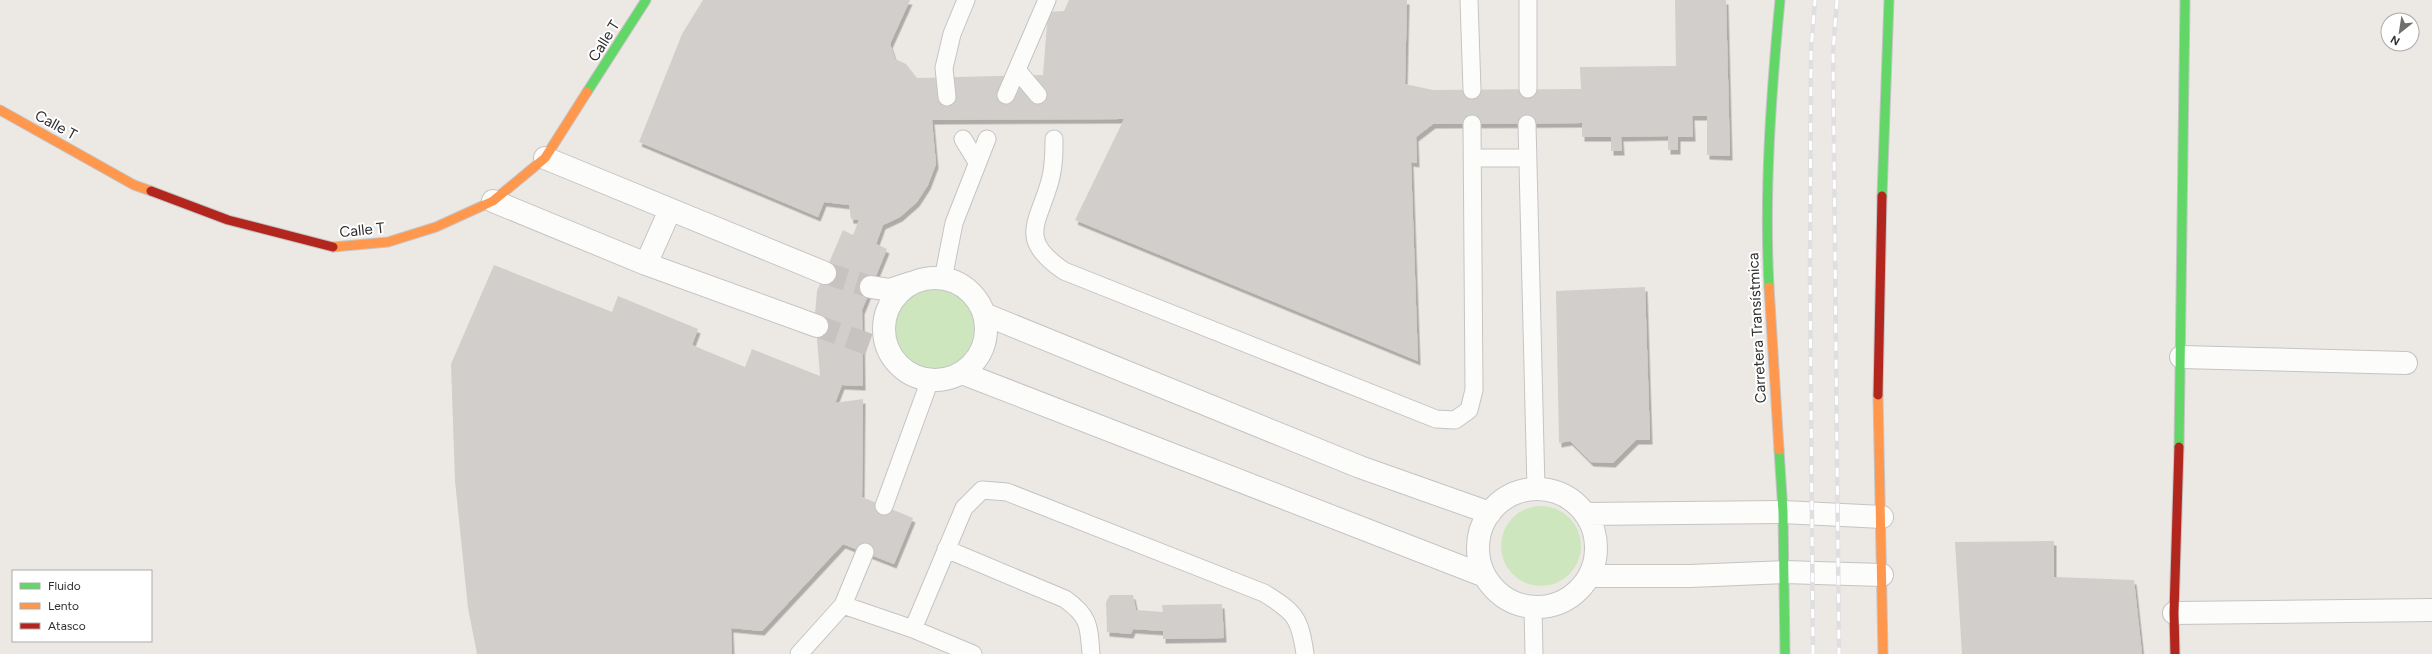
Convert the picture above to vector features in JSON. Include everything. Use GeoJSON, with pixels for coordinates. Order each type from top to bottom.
{"type":"FeatureCollection","features":[{"type":"Feature","properties":{"kind":"street","name":"Calle T"},"geometry":{"type":"LineString","coordinates":[[0,110],[134,185],[228,220],[338,248],[388,242],[436,227],[493,201],[545,158],[646,0]]}},
{"type":"Feature","properties":{"kind":"street","name":"Carretera Transístmica"},"geometry":{"type":"LineString","coordinates":[[1780,0],[1774,62],[1766,228],[1783,512],[1785,654]]}},
{"type":"Feature","properties":{"kind":"street"},"geometry":{"type":"LineString","coordinates":[[1883,654],[1882,517],[1878,367],[1887,14],[1889,0]]}},
{"type":"Feature","properties":{"kind":"street"},"geometry":{"type":"LineString","coordinates":[[2175,654],[2174,612],[2181,358],[2185,0]]}},
{"type":"Feature","properties":{"kind":"street"},"geometry":{"type":"LineString","coordinates":[[545,158],[825,273]]}},
{"type":"Feature","properties":{"kind":"street"},"geometry":{"type":"LineString","coordinates":[[493,201],[646,264],[817,326]]}},
{"type":"Feature","properties":{"kind":"street"},"geometry":{"type":"LineString","coordinates":[[646,264],[670,210]]}},
{"type":"Feature","properties":{"kind":"street"},"geometry":{"type":"LineString","coordinates":[[871,287],[890,290],[914,282],[928,278],[943,279],[965,289],[975,297],[984,314],[986,330],[983,347],[975,362],[962,373],[947,379],[930,380],[913,375],[880,349],[884,336],[884,320],[890,304],[897,295],[914,282]]}},
{"type":"Feature","properties":{"kind":"street"},"geometry":{"type":"LineString","coordinates":[[984,314],[1360,467],[1490,513]]}},
{"type":"Feature","properties":{"kind":"street"},"geometry":{"type":"LineString","coordinates":[[2181,358],[2406,364]]}},
{"type":"Feature","properties":{"kind":"street"},"geometry":{"type":"LineString","coordinates":[[962,373],[1485,576]]}},
{"type":"Feature","properties":{"kind":"street"},"geometry":{"type":"LineString","coordinates":[[1536,489],[1554,492],[1572,500],[1585,514],[1593,528],[1596,544],[1595,561],[1590,576],[1580,590],[1566,600],[1550,606],[1532,607],[1514,602],[1497,592],[1485,576],[1479,560],[1478,544],[1482,527],[1490,513],[1499,503],[1522,491],[1536,489]]}},
{"type":"Feature","properties":{"kind":"street"},"geometry":{"type":"LineString","coordinates":[[1585,514],[1783,512],[1882,517]]}},
{"type":"Feature","properties":{"kind":"street"},"geometry":{"type":"LineString","coordinates":[[1590,576],[1690,576],[1784,572],[1882,575]]}},
{"type":"Feature","properties":{"kind":"street"},"geometry":{"type":"LineString","coordinates":[[2174,612],[2432,610]]}},
{"type":"Feature","properties":{"kind":"lane"},"geometry":{"type":"LineString","coordinates":[[947,97],[944,68],[952,34],[966,0]]}},
{"type":"Feature","properties":{"kind":"lane"},"geometry":{"type":"LineString","coordinates":[[1006,95],[1047,0]]}},
{"type":"Feature","properties":{"kind":"lane"},"geometry":{"type":"LineString","coordinates":[[1469,0],[1472,90]]}},
{"type":"Feature","properties":{"kind":"lane"},"geometry":{"type":"LineString","coordinates":[[1528,0],[1528,90]]}},
{"type":"Feature","properties":{"kind":"lane"},"geometry":{"type":"LineString","coordinates":[[1017,70],[1038,95]]}},
{"type":"Feature","properties":{"kind":"lane"},"geometry":{"type":"LineString","coordinates":[[1054,138],[1054,161],[1050,181],[1035,220],[1036,238],[1046,258],[1064,271],[1436,419],[1455,420],[1469,410],[1474,390],[1472,124]]}},
{"type":"Feature","properties":{"kind":"lane"},"geometry":{"type":"LineString","coordinates":[[1527,124],[1536,489]]}},
{"type":"Feature","properties":{"kind":"lane"},"geometry":{"type":"LineString","coordinates":[[963,139],[977,162]]}},
{"type":"Feature","properties":{"kind":"lane"},"geometry":{"type":"LineString","coordinates":[[943,279],[954,223],[987,139]]}},
{"type":"Feature","properties":{"kind":"lane"},"geometry":{"type":"LineString","coordinates":[[1473,158],[1527,158]]}},
{"type":"Feature","properties":{"kind":"lane"},"geometry":{"type":"LineString","coordinates":[[884,506],[930,380]]}},
{"type":"Feature","properties":{"kind":"lane"},"geometry":{"type":"LineString","coordinates":[[913,629],[964,508],[982,490],[1008,492],[1264,593],[1287,607],[1301,628],[1305,654]]}},
{"type":"Feature","properties":{"kind":"lane"},"geometry":{"type":"LineString","coordinates":[[946,549],[1065,599],[1080,610],[1089,628],[1091,654]]}},
{"type":"Feature","properties":{"kind":"lane"},"geometry":{"type":"LineString","coordinates":[[799,654],[843,605],[865,552]]}},
{"type":"Feature","properties":{"kind":"lane"},"geometry":{"type":"LineString","coordinates":[[843,605],[913,629],[973,654]]}},
{"type":"Feature","properties":{"kind":"lane"},"geometry":{"type":"LineString","coordinates":[[1532,607],[1534,654]]}},
{"type":"Feature","properties":{"kind":"green space"},"geometry":{"type":"Polygon","coordinates":[[[935,289],[950,292],[963,301],[972,314],[975,329],[972,344],[963,357],[950,366],[935,369],[920,366],[907,357],[898,344],[895,329],[898,314],[907,301],[920,292],[935,289]]]}},
{"type":"Feature","properties":{"kind":"green space"},"geometry":{"type":"Polygon","coordinates":[[[1541,506],[1556,509],[1569,518],[1578,531],[1581,546],[1578,561],[1569,574],[1556,583],[1541,586],[1526,583],[1513,574],[1504,561],[1501,546],[1504,531],[1513,518],[1526,509],[1541,506]]]}},
{"type":"Feature","properties":{"kind":"building"},"geometry":{"type":"Polygon","coordinates":[[[703,0],[910,0],[890,44],[895,59],[906,64],[917,78],[1043,75],[1048,12],[1064,11],[1069,0],[1407,0],[1405,84],[1433,90],[1581,89],[1580,67],[1676,66],[1675,0],[1726,0],[1730,156],[1707,155],[1707,116],[1692,116],[1693,137],[1678,137],[1678,150],[1668,150],[1668,136],[1621,137],[1622,151],[1611,151],[1611,137],[1582,137],[1582,123],[1433,124],[1416,137],[1417,163],[1411,162],[1418,361],[1075,220],[1124,119],[932,120],[936,164],[928,185],[917,202],[900,217],[883,225],[876,244],[887,249],[862,310],[863,386],[842,385],[835,403],[863,399],[862,497],[913,518],[894,564],[843,544],[762,631],[731,628],[732,654],[477,654],[468,608],[455,481],[451,364],[494,265],[612,312],[618,296],[698,329],[692,345],[745,367],[752,349],[820,376],[815,314],[817,291],[843,230],[853,235],[859,220],[851,219],[849,205],[824,202],[818,217],[639,142],[682,34],[703,0]]]}},
{"type":"Feature","properties":{"kind":"building"},"geometry":{"type":"Polygon","coordinates":[[[1645,287],[1650,440],[1636,440],[1613,463],[1591,462],[1570,441],[1559,443],[1556,291],[1645,287]]]}},
{"type":"Feature","properties":{"kind":"building"},"geometry":{"type":"Polygon","coordinates":[[[2054,541],[2054,577],[2134,580],[2142,654],[1962,654],[1955,542],[2054,541]]]}},
{"type":"Feature","properties":{"kind":"building"},"geometry":{"type":"Polygon","coordinates":[[[1110,595],[1133,595],[1136,610],[1163,612],[1162,605],[1222,604],[1224,638],[1163,639],[1163,631],[1133,629],[1131,634],[1107,632],[1106,602],[1110,595]]]}},
{"type":"Feature","properties":{"kind":"tunnel"},"geometry":{"type":"LineString","coordinates":[[825,273],[871,287]]}},
{"type":"Feature","properties":{"kind":"tunnel"},"geometry":{"type":"LineString","coordinates":[[817,326],[871,345]]}},
{"type":"Feature","properties":{"kind":"railway"},"geometry":{"type":"LineString","coordinates":[[1813,654],[1810,273],[1811,50],[1815,0]]}},
{"type":"Feature","properties":{"kind":"railway"},"geometry":{"type":"LineString","coordinates":[[1837,0],[1833,52],[1839,654]]}},
{"type":"Feature","properties":{"kind":"traffic: fast"},"geometry":{"type":"LineString","coordinates":[[587,92],[646,0]]}},
{"type":"Feature","properties":{"kind":"traffic: fast"},"geometry":{"type":"LineString","coordinates":[[1769,287],[1767,215],[1769,144],[1780,0]]}},
{"type":"Feature","properties":{"kind":"traffic: fast"},"geometry":{"type":"LineString","coordinates":[[1882,196],[1889,0]]}},
{"type":"Feature","properties":{"kind":"traffic: fast"},"geometry":{"type":"LineString","coordinates":[[2179,447],[2185,0]]}},
{"type":"Feature","properties":{"kind":"traffic: fast"},"geometry":{"type":"LineString","coordinates":[[1779,450],[1783,512],[1785,654]]}},
{"type":"Feature","properties":{"kind":"traffic: slow"},"geometry":{"type":"LineString","coordinates":[[333,247],[388,242],[436,227],[493,201],[545,158],[587,92]]}},
{"type":"Feature","properties":{"kind":"traffic: slow"},"geometry":{"type":"LineString","coordinates":[[0,110],[134,185],[151,191]]}},
{"type":"Feature","properties":{"kind":"traffic: slow"},"geometry":{"type":"LineString","coordinates":[[1769,287],[1779,450]]}},
{"type":"Feature","properties":{"kind":"traffic: slow"},"geometry":{"type":"LineString","coordinates":[[1878,395],[1883,654]]}},
{"type":"Feature","properties":{"kind":"traffic: jam"},"geometry":{"type":"LineString","coordinates":[[151,191],[228,220],[333,247]]}},
{"type":"Feature","properties":{"kind":"traffic: jam"},"geometry":{"type":"LineString","coordinates":[[1878,395],[1882,196]]}},
{"type":"Feature","properties":{"kind":"traffic: jam"},"geometry":{"type":"LineString","coordinates":[[2175,654],[2174,613],[2179,447]]}}]}
